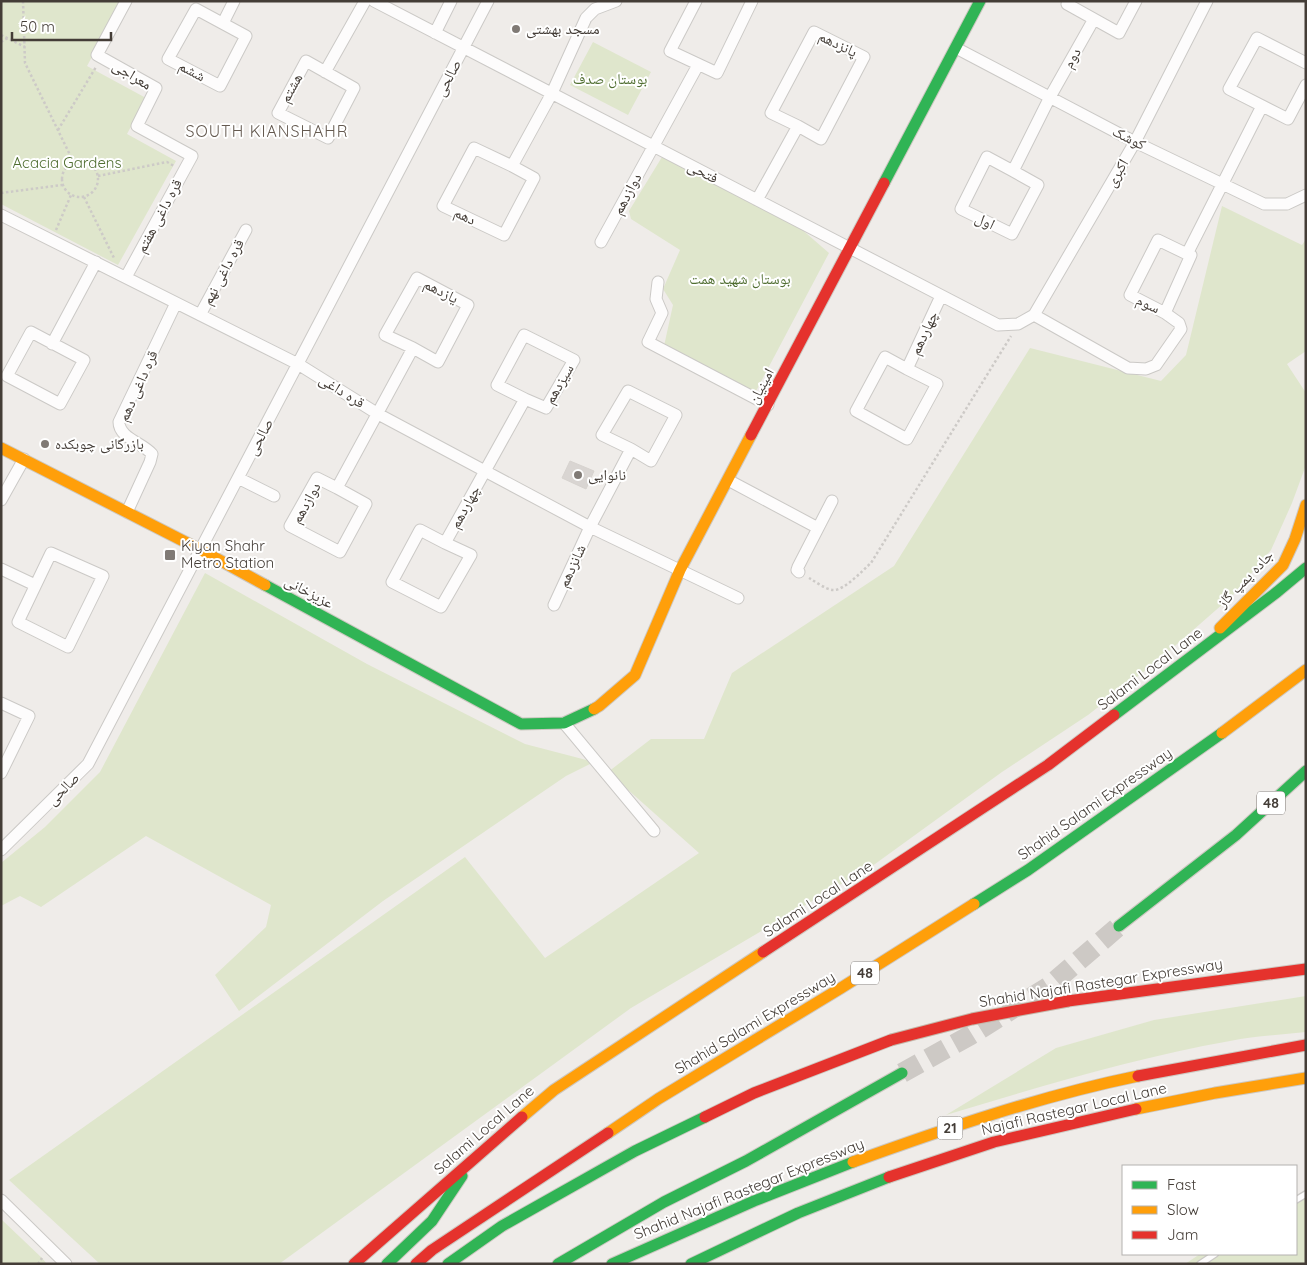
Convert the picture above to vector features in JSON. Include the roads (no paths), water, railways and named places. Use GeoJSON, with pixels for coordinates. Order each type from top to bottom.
{"type":"FeatureCollection","features":[{"type":"Feature","properties":{"kind":"main road","name":"امینیان"},"geometry":{"type":"LineString","coordinates":[[521,724],[564,723],[599,706],[635,674],[680,570],[851,249],[980,1]]}},
{"type":"Feature","properties":{"kind":"main road","name":"عزیزخانی"},"geometry":{"type":"LineString","coordinates":[[1,448],[201,550],[521,724]]}},
{"type":"Feature","properties":{"kind":"main road","name":"جاده پمپ گاز"},"geometry":{"type":"LineString","coordinates":[[1186,661],[1283,565],[1295,539],[1306,505]]}},
{"type":"Feature","properties":{"kind":"main road","name":"Salami Local Lane"},"geometry":{"type":"LineString","coordinates":[[354,1264],[477,1154],[554,1090],[1048,765],[1306,568]]}},
{"type":"Feature","properties":{"kind":"main road","name":"Shahid Salami Expressway"},"geometry":{"type":"LineString","coordinates":[[416,1264],[432,1250],[658,1099],[841,988],[1028,870],[1217,737],[1306,670]]}},
{"type":"Feature","properties":{"kind":"main road","name":"48"},"geometry":{"type":"LineString","coordinates":[[1119,926],[1236,835],[1306,771]]}},
{"type":"Feature","properties":{"kind":"main road","name":"Shahid Najafi Rastegar Expressway"},"geometry":{"type":"LineString","coordinates":[[448,1264],[502,1226],[635,1151],[754,1093],[891,1040],[972,1019],[1068,1001],[1306,969]]}},
{"type":"Feature","properties":{"kind":"main road","name":"Shahid Najafi Rastegar Expressway"},"geometry":{"type":"LineString","coordinates":[[612,1264],[697,1224],[845,1164],[958,1125],[1078,1090],[1241,1055],[1306,1045]]}},
{"type":"Feature","properties":{"kind":"main road"},"geometry":{"type":"LineString","coordinates":[[558,1264],[664,1202],[746,1161],[902,1072]]}},
{"type":"Feature","properties":{"kind":"main road","name":"Najafi Rastegar Local Lane"},"geometry":{"type":"LineString","coordinates":[[690,1264],[739,1238],[873,1183],[986,1144],[1115,1113],[1242,1087],[1306,1078]]}},
{"type":"Feature","properties":{"kind":"main road"},"geometry":{"type":"LineString","coordinates":[[387,1264],[432,1221],[477,1154]]}},
{"type":"Feature","properties":{"kind":"street","name":"معراجی"},"geometry":{"type":"LineString","coordinates":[[126,1],[97,55],[156,88],[138,126],[192,156]]}},
{"type":"Feature","properties":{"kind":"street"},"geometry":{"type":"LineString","coordinates":[[222,23],[234,1]]}},
{"type":"Feature","properties":{"kind":"street","name":"هشتم"},"geometry":{"type":"LineString","coordinates":[[325,72],[365,1]]}},
{"type":"Feature","properties":{"kind":"street","name":"فتحی"},"geometry":{"type":"LineString","coordinates":[[374,1],[998,325],[1018,324],[1034,315]]}},
{"type":"Feature","properties":{"kind":"street"},"geometry":{"type":"LineString","coordinates":[[434,33],[451,1]]}},
{"type":"Feature","properties":{"kind":"street","name":"صالحی"},"geometry":{"type":"LineString","coordinates":[[1,850],[88,764],[488,1]]}},
{"type":"Feature","properties":{"kind":"street"},"geometry":{"type":"LineString","coordinates":[[512,166],[552,93],[590,13],[595,9],[616,1]]}},
{"type":"Feature","properties":{"kind":"street"},"geometry":{"type":"LineString","coordinates":[[696,1],[670,51],[717,73],[752,1]]}},
{"type":"Feature","properties":{"kind":"street"},"geometry":{"type":"LineString","coordinates":[[1068,1],[1067,4],[1119,33],[1136,1]]}},
{"type":"Feature","properties":{"kind":"street","name":"اکبری"},"geometry":{"type":"LineString","coordinates":[[1034,315],[1136,142],[1207,1]]}},
{"type":"Feature","properties":{"kind":"street","name":"ششم"},"geometry":{"type":"LineString","coordinates":[[196,9],[222,23],[246,36],[220,86],[168,59],[196,9]]}},
{"type":"Feature","properties":{"kind":"street","name":"دوم"},"geometry":{"type":"LineString","coordinates":[[1050,97],[1094,19]]}},
{"type":"Feature","properties":{"kind":"street","name":"پانزدهم"},"geometry":{"type":"LineString","coordinates":[[814,32],[864,57],[821,139],[798,126],[771,113],[814,32]]}},
{"type":"Feature","properties":{"kind":"street"},"geometry":{"type":"LineString","coordinates":[[1306,63],[1257,38],[1230,89],[1288,119],[1306,85]]}},
{"type":"Feature","properties":{"kind":"street","name":"کوشک"},"geometry":{"type":"LineString","coordinates":[[956,48],[1136,142],[1223,186],[1264,204],[1287,204],[1306,195]]}},
{"type":"Feature","properties":{"kind":"street","name":"هشتم"},"geometry":{"type":"LineString","coordinates":[[306,61],[325,72],[354,88],[328,138],[278,112],[306,61]]}},
{"type":"Feature","properties":{"kind":"street"},"geometry":{"type":"LineString","coordinates":[[652,146],[698,65]]}},
{"type":"Feature","properties":{"kind":"street"},"geometry":{"type":"LineString","coordinates":[[1013,170],[1050,97]]}},
{"type":"Feature","properties":{"kind":"street","name":"سوم"},"geometry":{"type":"LineString","coordinates":[[1187,254],[1262,106]]}},
{"type":"Feature","properties":{"kind":"street"},"geometry":{"type":"LineString","coordinates":[[757,200],[798,126]]}},
{"type":"Feature","properties":{"kind":"street","name":"دوازدهم"},"geometry":{"type":"LineString","coordinates":[[601,242],[652,146]]}},
{"type":"Feature","properties":{"kind":"street","name":"دهم"},"geometry":{"type":"LineString","coordinates":[[474,148],[512,166],[534,178],[504,235],[443,206],[474,148]]}},
{"type":"Feature","properties":{"kind":"street","name":"قره داغی هفتم"},"geometry":{"type":"LineString","coordinates":[[126,277],[192,156]]}},
{"type":"Feature","properties":{"kind":"street","name":"اول"},"geometry":{"type":"LineString","coordinates":[[987,157],[1013,170],[1038,185],[1012,234],[961,209],[987,157]]}},
{"type":"Feature","properties":{"kind":"street","name":"قره داغی"},"geometry":{"type":"LineString","coordinates":[[1,215],[298,364],[378,414],[590,527],[738,598]]}},
{"type":"Feature","properties":{"kind":"street","name":"قره داغی نهم"},"geometry":{"type":"LineString","coordinates":[[200,315],[246,230]]}},
{"type":"Feature","properties":{"kind":"street","name":"سوم"},"geometry":{"type":"LineString","coordinates":[[1158,240],[1187,254],[1191,255],[1165,313],[1130,295],[1158,240]]}},
{"type":"Feature","properties":{"kind":"street"},"geometry":{"type":"LineString","coordinates":[[52,344],[96,262]]}},
{"type":"Feature","properties":{"kind":"street","name":"یازدهم"},"geometry":{"type":"LineString","coordinates":[[417,278],[468,305],[438,362],[413,348],[385,334],[417,278]]}},
{"type":"Feature","properties":{"kind":"street"},"geometry":{"type":"LineString","coordinates":[[658,282],[656,299],[662,313],[648,342],[768,405]]}},
{"type":"Feature","properties":{"kind":"street","name":"چهاردهم"},"geometry":{"type":"LineString","coordinates":[[907,370],[941,296]]}},
{"type":"Feature","properties":{"kind":"street","name":"قره داغی دهم"},"geometry":{"type":"LineString","coordinates":[[127,512],[152,454],[148,449],[123,434],[119,428],[120,422],[176,303]]}},
{"type":"Feature","properties":{"kind":"street"},"geometry":{"type":"LineString","coordinates":[[1034,315],[1128,368],[1146,369],[1156,366],[1181,328],[1179,323],[1165,313]]}},
{"type":"Feature","properties":{"kind":"street"},"geometry":{"type":"LineString","coordinates":[[31,332],[52,344],[84,360],[60,404],[7,376],[31,332]]}},
{"type":"Feature","properties":{"kind":"street","name":"سیزدهم"},"geometry":{"type":"LineString","coordinates":[[524,335],[574,360],[546,408],[524,399],[497,385],[524,335]]}},
{"type":"Feature","properties":{"kind":"street"},"geometry":{"type":"LineString","coordinates":[[378,414],[413,348]]}},
{"type":"Feature","properties":{"kind":"street","name":"چهاردهم"},"geometry":{"type":"LineString","coordinates":[[885,357],[907,370],[937,384],[906,439],[856,411],[885,357]]}},
{"type":"Feature","properties":{"kind":"street"},"geometry":{"type":"LineString","coordinates":[[628,391],[676,415],[651,461],[631,450],[602,435],[628,391]]}},
{"type":"Feature","properties":{"kind":"street","name":"سیزدهم"},"geometry":{"type":"LineString","coordinates":[[485,471],[524,399]]}},
{"type":"Feature","properties":{"kind":"street","name":"دوازدهم"},"geometry":{"type":"LineString","coordinates":[[337,488],[378,414]]}},
{"type":"Feature","properties":{"kind":"street"},"geometry":{"type":"LineString","coordinates":[[590,527],[631,450]]}},
{"type":"Feature","properties":{"kind":"street"},"geometry":{"type":"LineString","coordinates":[[1,500],[24,459]]}},
{"type":"Feature","properties":{"kind":"street","name":"چهاردهم"},"geometry":{"type":"LineString","coordinates":[[445,543],[485,471]]}},
{"type":"Feature","properties":{"kind":"street"},"geometry":{"type":"LineString","coordinates":[[238,478],[274,496]]}},
{"type":"Feature","properties":{"kind":"street","name":"دوازدهم"},"geometry":{"type":"LineString","coordinates":[[317,478],[337,488],[366,504],[340,552],[290,526],[317,478]]}},
{"type":"Feature","properties":{"kind":"street"},"geometry":{"type":"LineString","coordinates":[[728,480],[818,528]]}},
{"type":"Feature","properties":{"kind":"street"},"geometry":{"type":"LineString","coordinates":[[799,572],[797,570],[798,567],[832,501]]}},
{"type":"Feature","properties":{"kind":"street","name":"شانزدهم"},"geometry":{"type":"LineString","coordinates":[[554,605],[590,527]]}},
{"type":"Feature","properties":{"kind":"street","name":"چهاردهم"},"geometry":{"type":"LineString","coordinates":[[420,530],[445,543],[471,555],[441,607],[392,582],[420,530]]}},
{"type":"Feature","properties":{"kind":"street"},"geometry":{"type":"LineString","coordinates":[[51,553],[103,576],[68,646],[18,622],[36,585],[51,553]]}},
{"type":"Feature","properties":{"kind":"street"},"geometry":{"type":"LineString","coordinates":[[1,568],[36,585]]}},
{"type":"Feature","properties":{"kind":"street"},"geometry":{"type":"LineString","coordinates":[[1,703],[29,716],[1,773]]}},
{"type":"Feature","properties":{"kind":"street"},"geometry":{"type":"LineString","coordinates":[[564,723],[654,831]]}},
{"type":"Feature","properties":{"kind":"street"},"geometry":{"type":"LineString","coordinates":[[1,1200],[66,1264]]}},
{"type":"Feature","properties":{"kind":"lane"},"geometry":{"type":"LineString","coordinates":[[1200,1264],[1214,1255]]}},
{"type":"Feature","properties":{"kind":"tunnel"},"geometry":{"type":"LineString","coordinates":[[902,1073],[969,1036],[1048,987],[1119,926]]}},
{"type":"Feature","properties":{"kind":"place","name":"مسجد بهشتی"},"geometry":{"type":"Point","coordinates":[516,29]}},
{"type":"Feature","properties":{"kind":"place","name":"بازرگانی چوبکده"},"geometry":{"type":"Point","coordinates":[45,444]}},
{"type":"Feature","properties":{"kind":"place","name":"نانوایی"},"geometry":{"type":"Point","coordinates":[578,475]}},
{"type":"Feature","properties":{"kind":"place","name":"Kiyan Shahr Metro Station"},"geometry":{"type":"Point","coordinates":[170,555]}},
{"type":"Feature","properties":{"kind":"district","name":"SOUTH KIANSHAHR"},"geometry":{"type":"Point","coordinates":[267,131]}},
{"type":"Feature","properties":{"kind":"park label","name":"بوستان صدف"},"geometry":{"type":"Point","coordinates":[610,79]}},
{"type":"Feature","properties":{"kind":"park label","name":"Acacia Gardens"},"geometry":{"type":"Point","coordinates":[67,163]}},
{"type":"Feature","properties":{"kind":"park label","name":"بوستان شهید همت"},"geometry":{"type":"Point","coordinates":[740,279]}}]}
